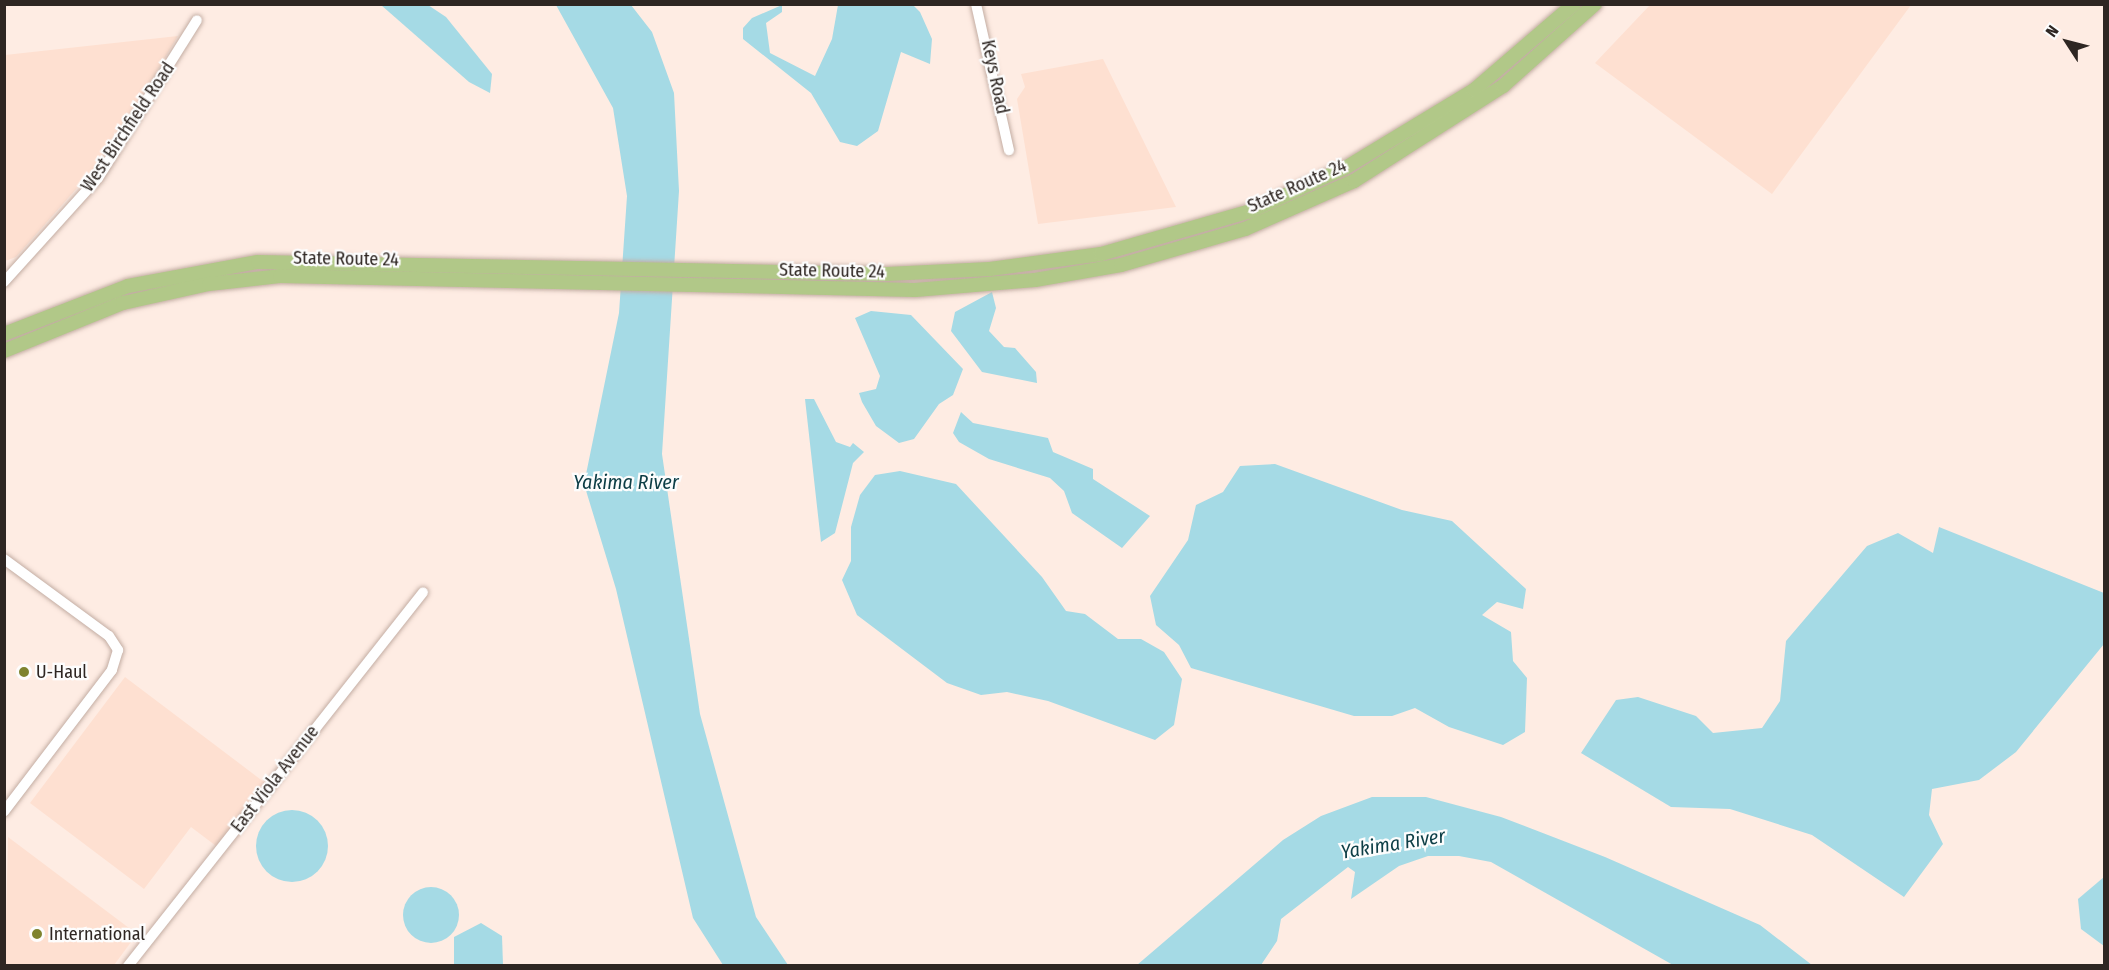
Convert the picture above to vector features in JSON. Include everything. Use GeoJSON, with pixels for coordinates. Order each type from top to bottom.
{"type":"FeatureCollection","features":[{"type":"Feature","properties":{"kind":"main road","name":"State Route 24"},"geometry":{"type":"LineString","coordinates":[[4,334],[81,300],[171,275],[258,262],[389,261],[887,274],[1035,264],[1152,242],[1300,191],[1440,113],[1574,4]]}},
{"type":"Feature","properties":{"kind":"main road","name":"State Route 24"},"geometry":{"type":"LineString","coordinates":[[4,351],[84,316],[166,292],[280,276],[891,290],[1035,280],[1178,250],[1320,198],[1464,115],[1536,60],[1594,4]]}},
{"type":"Feature","properties":{"kind":"street","name":"Keys Road"},"geometry":{"type":"LineString","coordinates":[[976,4],[1009,150]]}},
{"type":"Feature","properties":{"kind":"street","name":"West Birchfield Road"},"geometry":{"type":"LineString","coordinates":[[4,282],[98,178],[197,20]]}},
{"type":"Feature","properties":{"kind":"street"},"geometry":{"type":"LineString","coordinates":[[4,559],[110,636],[118,650],[112,670],[4,812]]}},
{"type":"Feature","properties":{"kind":"street","name":"East Viola Avenue"},"geometry":{"type":"LineString","coordinates":[[128,966],[423,593]]}},
{"type":"Feature","properties":{"kind":"shaded area"},"geometry":{"type":"Polygon","coordinates":[[[1650,5],[1911,5],[1772,194],[1595,63],[1650,5]]]}},
{"type":"Feature","properties":{"kind":"shaded area"},"geometry":{"type":"Polygon","coordinates":[[[178,36],[108,153],[16,257],[5,261],[5,55],[178,36]]]}},
{"type":"Feature","properties":{"kind":"shaded area"},"geometry":{"type":"Polygon","coordinates":[[[1103,59],[1176,207],[1038,224],[1017,99],[1025,87],[1021,74],[1103,59]]]}},
{"type":"Feature","properties":{"kind":"shaded area"},"geometry":{"type":"Polygon","coordinates":[[[125,677],[272,788],[224,852],[191,827],[144,889],[30,803],[125,677]]]}},
{"type":"Feature","properties":{"kind":"shaded area"},"geometry":{"type":"Polygon","coordinates":[[[8,837],[137,934],[114,965],[5,965],[8,837]]]}},
{"type":"Feature","properties":{"kind":"water"},"geometry":{"type":"Polygon","coordinates":[[[381,5],[428,5],[446,17],[492,74],[490,93],[469,82],[381,5]]]}},
{"type":"Feature","properties":{"kind":"water","name":"Yakima River"},"geometry":{"type":"Polygon","coordinates":[[[556,5],[631,5],[652,32],[674,93],[679,191],[662,454],[700,714],[756,917],[788,965],[723,965],[693,918],[616,589],[584,484],[619,313],[627,196],[613,108],[556,5]]]}},
{"type":"Feature","properties":{"kind":"water"},"geometry":{"type":"Polygon","coordinates":[[[782,5],[782,12],[766,23],[770,53],[815,76],[832,39],[838,5],[913,5],[920,12],[932,39],[930,64],[901,52],[878,131],[857,146],[840,142],[811,93],[743,39],[743,28],[752,18],[782,5]]]}},
{"type":"Feature","properties":{"kind":"water"},"geometry":{"type":"Polygon","coordinates":[[[992,292],[996,308],[989,331],[1004,347],[1015,348],[1036,372],[1037,383],[982,372],[951,331],[955,312],[992,292]]]}},
{"type":"Feature","properties":{"kind":"water"},"geometry":{"type":"Polygon","coordinates":[[[871,311],[911,315],[963,369],[953,395],[939,404],[914,439],[899,443],[876,426],[862,402],[859,393],[876,389],[880,376],[855,318],[871,311]]]}},
{"type":"Feature","properties":{"kind":"water"},"geometry":{"type":"Polygon","coordinates":[[[805,399],[814,399],[836,442],[850,447],[853,443],[864,452],[853,463],[835,533],[821,542],[805,399]]]}},
{"type":"Feature","properties":{"kind":"water"},"geometry":{"type":"Polygon","coordinates":[[[961,412],[973,423],[1048,438],[1053,452],[1093,469],[1093,479],[1150,516],[1122,548],[1072,513],[1064,491],[1050,478],[989,459],[959,442],[953,433],[961,412]]]}},
{"type":"Feature","properties":{"kind":"water"},"geometry":{"type":"Polygon","coordinates":[[[1275,464],[1402,510],[1452,521],[1526,589],[1523,609],[1497,602],[1482,615],[1511,632],[1513,661],[1527,678],[1525,732],[1503,745],[1449,727],[1415,708],[1392,716],[1354,716],[1191,668],[1179,645],[1156,625],[1150,596],[1188,540],[1196,505],[1223,492],[1240,466],[1275,464]]]}},
{"type":"Feature","properties":{"kind":"water"},"geometry":{"type":"Polygon","coordinates":[[[900,471],[956,484],[1042,577],[1066,611],[1085,614],[1118,639],[1141,639],[1164,652],[1182,679],[1174,725],[1155,740],[1048,701],[1007,692],[981,695],[947,683],[857,615],[842,580],[851,561],[851,527],[860,495],[875,475],[900,471]]]}},
{"type":"Feature","properties":{"kind":"water"},"geometry":{"type":"Polygon","coordinates":[[[1939,527],[2104,593],[2104,644],[2016,752],[1979,780],[1932,789],[1929,815],[1943,844],[1904,897],[1812,835],[1730,809],[1671,807],[1581,753],[1616,700],[1638,697],[1696,716],[1713,733],[1762,728],[1780,701],[1786,641],[1867,546],[1898,533],[1933,553],[1939,527]]]}},
{"type":"Feature","properties":{"kind":"water","name":"Yakima River"},"geometry":{"type":"Polygon","coordinates":[[[1372,797],[1426,797],[1501,817],[1605,857],[1760,925],[1812,965],[1673,965],[1491,862],[1459,856],[1428,856],[1399,866],[1351,899],[1355,872],[1348,867],[1281,919],[1277,941],[1261,965],[1137,965],[1283,840],[1321,816],[1372,797]]]}},
{"type":"Feature","properties":{"kind":"water"},"geometry":{"type":"Polygon","coordinates":[[[292,810],[312,816],[322,826],[328,846],[322,866],[312,876],[292,882],[272,876],[262,866],[256,846],[262,826],[272,816],[292,810]]]}},
{"type":"Feature","properties":{"kind":"water"},"geometry":{"type":"Polygon","coordinates":[[[2104,877],[2104,946],[2081,929],[2078,899],[2104,877]]]}},
{"type":"Feature","properties":{"kind":"water"},"geometry":{"type":"Polygon","coordinates":[[[425,887],[437,887],[451,895],[459,909],[457,926],[451,935],[437,943],[425,943],[408,931],[403,921],[403,909],[415,892],[425,887]]]}},
{"type":"Feature","properties":{"kind":"water"},"geometry":{"type":"Polygon","coordinates":[[[481,923],[502,936],[503,965],[454,965],[454,937],[481,923]]]}},
{"type":"Feature","properties":{"kind":"place","name":"U-Haul"},"geometry":{"type":"Point","coordinates":[24,672]}},
{"type":"Feature","properties":{"kind":"place","name":"International"},"geometry":{"type":"Point","coordinates":[37,934]}}]}
